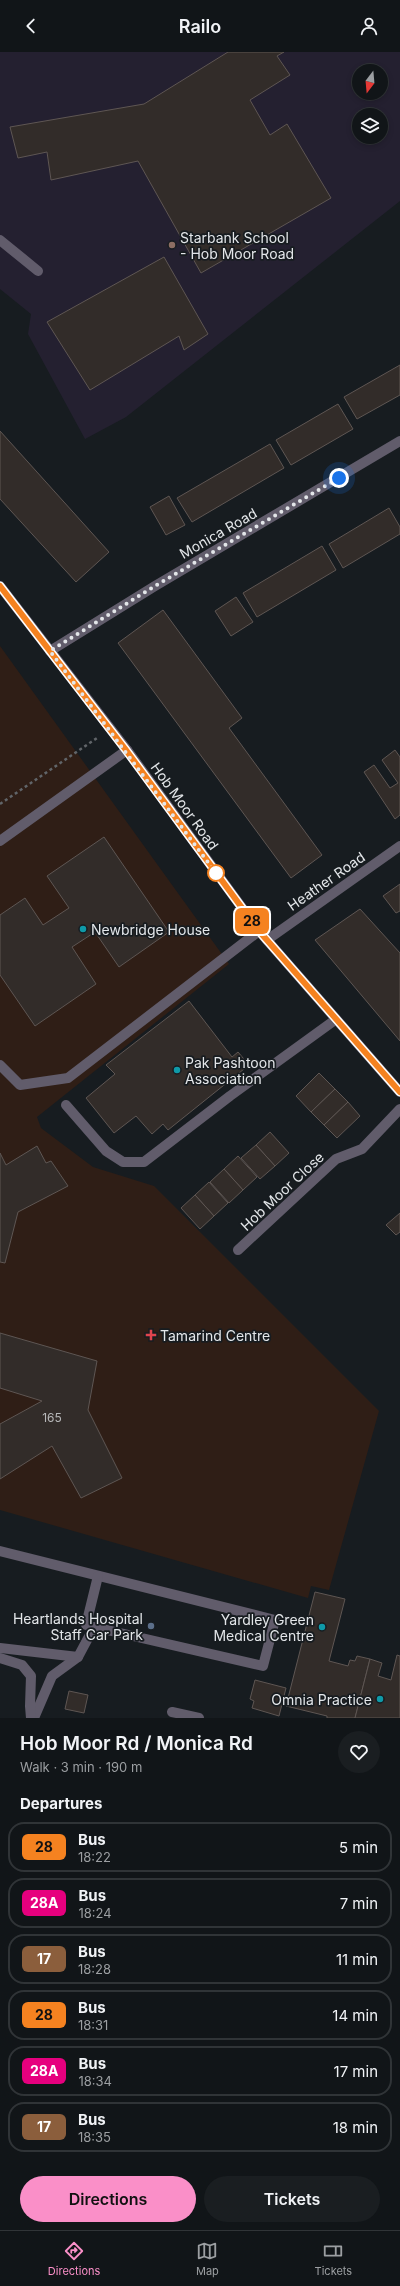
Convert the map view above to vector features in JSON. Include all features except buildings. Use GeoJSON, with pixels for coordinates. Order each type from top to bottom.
{"type":"FeatureCollection","features":[{"type":"Feature","properties":{"kind":"street"},"geometry":{"type":"LineString","coordinates":[[0,240],[38,270]]}},
{"type":"Feature","properties":{"kind":"street","name":"Monica Road"},"geometry":{"type":"LineString","coordinates":[[50,651],[155,586],[400,441]]}},
{"type":"Feature","properties":{"kind":"street","name":"Hob Moor Road"},"geometry":{"type":"LineString","coordinates":[[0,586],[126,750],[259,931],[335,1020],[400,1092]]}},
{"type":"Feature","properties":{"kind":"street"},"geometry":{"type":"LineString","coordinates":[[0,841],[126,750]]}},
{"type":"Feature","properties":{"kind":"street","name":"Heather Road"},"geometry":{"type":"LineString","coordinates":[[268,940],[400,846]]}},
{"type":"Feature","properties":{"kind":"street"},"geometry":{"type":"LineString","coordinates":[[0,1065],[20,1085],[68,1078],[259,931]]}},
{"type":"Feature","properties":{"kind":"street"},"geometry":{"type":"LineString","coordinates":[[66,1105],[106,1151],[123,1162],[144,1162],[230,1096],[335,1020]]}},
{"type":"Feature","properties":{"kind":"street","name":"Hob Moor Close"},"geometry":{"type":"LineString","coordinates":[[238,1250],[336,1159],[362,1149],[400,1109]]}},
{"type":"Feature","properties":{"kind":"street"},"geometry":{"type":"LineString","coordinates":[[0,1551],[275,1620],[263,1666],[94,1627],[78,1657],[52,1676],[42,1695],[40,1708],[34,1718]]}},
{"type":"Feature","properties":{"kind":"street"},"geometry":{"type":"LineString","coordinates":[[86,1625],[98,1576]]}},
{"type":"Feature","properties":{"kind":"street"},"geometry":{"type":"LineString","coordinates":[[0,1648],[78,1657]]}},
{"type":"Feature","properties":{"kind":"street"},"geometry":{"type":"LineString","coordinates":[[0,1658],[22,1665],[31,1676],[31,1718]]}},
{"type":"Feature","properties":{"kind":"street"},"geometry":{"type":"LineString","coordinates":[[172,1712],[199,1718]]}},
{"type":"Feature","properties":{"kind":"path"},"geometry":{"type":"LineString","coordinates":[[0,804],[110,729]]}},
{"type":"Feature","properties":{"kind":"shaded area","name":"Starbank School - Hob Moor Road"},"geometry":{"type":"Polygon","coordinates":[[[0,52],[400,52],[400,201],[126,417],[85,439],[28,334],[31,314],[0,289],[0,52]]]}},
{"type":"Feature","properties":{"kind":"shaded area","name":"Tamarind Centre"},"geometry":{"type":"Polygon","coordinates":[[[0,646],[229,964],[37,1117],[41,1128],[93,1167],[154,1186],[379,1411],[329,1590],[311,1586],[308,1598],[0,1510],[0,646]]]}},
{"type":"Feature","properties":{"kind":"bus line","name":"28"},"geometry":{"type":"LineString","coordinates":[[0,586],[126,750],[259,931],[335,1020],[400,1092]]}},
{"type":"Feature","properties":{"kind":"place","name":"Starbank School - Hob Moor Road"},"geometry":{"type":"Point","coordinates":[172,245]}},
{"type":"Feature","properties":{"kind":"place","name":"Newbridge House"},"geometry":{"type":"Point","coordinates":[83,929]}},
{"type":"Feature","properties":{"kind":"place","name":"Pak Pashtoon Association"},"geometry":{"type":"Point","coordinates":[177,1070]}},
{"type":"Feature","properties":{"kind":"place","name":"Tamarind Centre"},"geometry":{"type":"Point","coordinates":[151,1335]}},
{"type":"Feature","properties":{"kind":"place","name":"Heartlands Hospital Staff Car Park"},"geometry":{"type":"Point","coordinates":[151,1626]}},
{"type":"Feature","properties":{"kind":"place","name":"Yardley Green Medical Centre"},"geometry":{"type":"Point","coordinates":[322,1627]}},
{"type":"Feature","properties":{"kind":"place","name":"Omnia Practice"},"geometry":{"type":"Point","coordinates":[380,1699]}},
{"type":"Feature","properties":{"kind":"route"},"geometry":{"type":"LineString","coordinates":[[216,873],[126,750],[50,651],[155,586],[339,478]]}}]}
